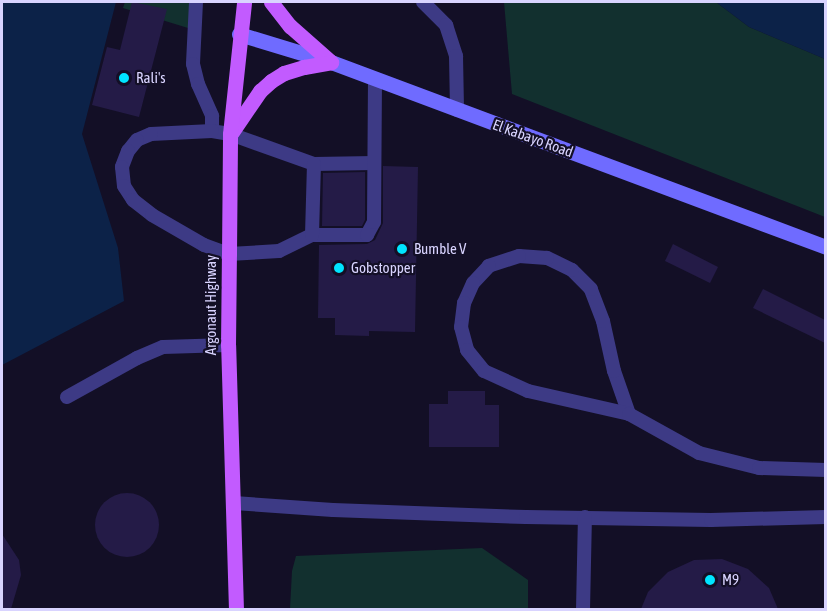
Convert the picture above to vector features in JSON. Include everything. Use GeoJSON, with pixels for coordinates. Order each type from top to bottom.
{"type":"FeatureCollection","features":[{"type":"Feature","properties":{"kind":"main road","name":"Argonaut Highway"},"geometry":{"type":"LineString","coordinates":[[236,609],[228,345],[229,255],[231,134],[239,34],[244,2]]}},
{"type":"Feature","properties":{"kind":"main road"},"geometry":{"type":"LineString","coordinates":[[271,2],[290,26],[331,62]]}},
{"type":"Feature","properties":{"kind":"main road"},"geometry":{"type":"LineString","coordinates":[[231,134],[260,91],[271,81],[304,67],[331,62]]}},
{"type":"Feature","properties":{"kind":"street","name":"El Kabayo Road"},"geometry":{"type":"LineString","coordinates":[[239,34],[331,62],[825,247]]}},
{"type":"Feature","properties":{"kind":"lane"},"geometry":{"type":"LineString","coordinates":[[196,2],[193,64],[198,84],[212,116],[212,131]]}},
{"type":"Feature","properties":{"kind":"lane"},"geometry":{"type":"LineString","coordinates":[[423,2],[446,25],[456,56],[457,110]]}},
{"type":"Feature","properties":{"kind":"lane"},"geometry":{"type":"LineString","coordinates":[[374,163],[314,164],[231,134],[212,131],[151,134],[137,140],[128,151],[122,167],[124,186],[133,200],[152,215],[204,245],[229,255],[279,252],[312,235],[361,236],[370,232],[374,222],[375,79]]}},
{"type":"Feature","properties":{"kind":"lane"},"geometry":{"type":"LineString","coordinates":[[312,235],[314,164]]}},
{"type":"Feature","properties":{"kind":"lane"},"geometry":{"type":"LineString","coordinates":[[629,414],[591,289],[572,270],[547,258],[519,256],[489,266],[473,283],[464,303],[461,327],[467,350],[484,371],[528,391],[629,414],[699,453],[759,468],[825,470]]}},
{"type":"Feature","properties":{"kind":"lane"},"geometry":{"type":"LineString","coordinates":[[67,397],[137,358],[163,347],[228,345]]}},
{"type":"Feature","properties":{"kind":"lane"},"geometry":{"type":"LineString","coordinates":[[234,503],[333,510],[711,520],[825,517]]}},
{"type":"Feature","properties":{"kind":"lane"},"geometry":{"type":"LineString","coordinates":[[583,609],[585,517]]}},
{"type":"Feature","properties":{"kind":"green space"},"geometry":{"type":"Polygon","coordinates":[[[125,2],[195,2],[188,28],[123,8],[125,2]]]}},
{"type":"Feature","properties":{"kind":"green space"},"geometry":{"type":"Polygon","coordinates":[[[504,2],[716,2],[749,27],[825,59],[825,217],[512,94],[504,2]]]}},
{"type":"Feature","properties":{"kind":"green space"},"geometry":{"type":"Polygon","coordinates":[[[482,548],[528,580],[528,609],[290,609],[292,571],[296,556],[482,548]]]}},
{"type":"Feature","properties":{"kind":"water"},"geometry":{"type":"Polygon","coordinates":[[[2,2],[116,2],[82,134],[118,248],[124,301],[2,365],[2,2]]]}},
{"type":"Feature","properties":{"kind":"water"},"geometry":{"type":"Polygon","coordinates":[[[716,2],[825,2],[825,59],[749,27],[716,2]]]}},
{"type":"Feature","properties":{"kind":"building","name":"Rali's"},"geometry":{"type":"Polygon","coordinates":[[[132,2],[167,9],[139,117],[92,105],[107,47],[120,50],[132,2]]]}},
{"type":"Feature","properties":{"kind":"building"},"geometry":{"type":"Polygon","coordinates":[[[383,166],[418,167],[415,332],[369,331],[369,336],[335,335],[335,318],[318,318],[319,245],[367,244],[375,240],[383,223],[383,166]]]}},
{"type":"Feature","properties":{"kind":"building"},"geometry":{"type":"Polygon","coordinates":[[[365,172],[365,220],[362,226],[322,226],[323,173],[365,172]]]}},
{"type":"Feature","properties":{"kind":"building"},"geometry":{"type":"Polygon","coordinates":[[[673,244],[718,267],[710,283],[665,261],[673,244]]]}},
{"type":"Feature","properties":{"kind":"building"},"geometry":{"type":"Polygon","coordinates":[[[763,289],[825,320],[825,343],[753,308],[763,289]]]}},
{"type":"Feature","properties":{"kind":"building"},"geometry":{"type":"Polygon","coordinates":[[[448,391],[485,391],[485,405],[499,405],[499,447],[429,447],[429,404],[448,404],[448,391]]]}},
{"type":"Feature","properties":{"kind":"building"},"geometry":{"type":"Polygon","coordinates":[[[121,493],[133,493],[150,502],[157,513],[159,525],[157,537],[150,548],[133,557],[121,557],[109,552],[100,543],[95,531],[95,519],[100,507],[109,498],[121,493]]]}},
{"type":"Feature","properties":{"kind":"building"},"geometry":{"type":"Polygon","coordinates":[[[2,534],[19,560],[21,575],[11,609],[2,609],[2,534]]]}},
{"type":"Feature","properties":{"kind":"building","name":"M9"},"geometry":{"type":"Polygon","coordinates":[[[722,559],[748,569],[769,588],[778,609],[641,609],[648,592],[668,572],[694,560],[722,559]]]}},
{"type":"Feature","properties":{"kind":"place","name":"Rali's"},"geometry":{"type":"Point","coordinates":[124,78]}},
{"type":"Feature","properties":{"kind":"place","name":"Bumble V"},"geometry":{"type":"Point","coordinates":[402,249]}},
{"type":"Feature","properties":{"kind":"place","name":"Gobstopper"},"geometry":{"type":"Point","coordinates":[339,268]}},
{"type":"Feature","properties":{"kind":"place","name":"M9"},"geometry":{"type":"Point","coordinates":[710,580]}}]}
